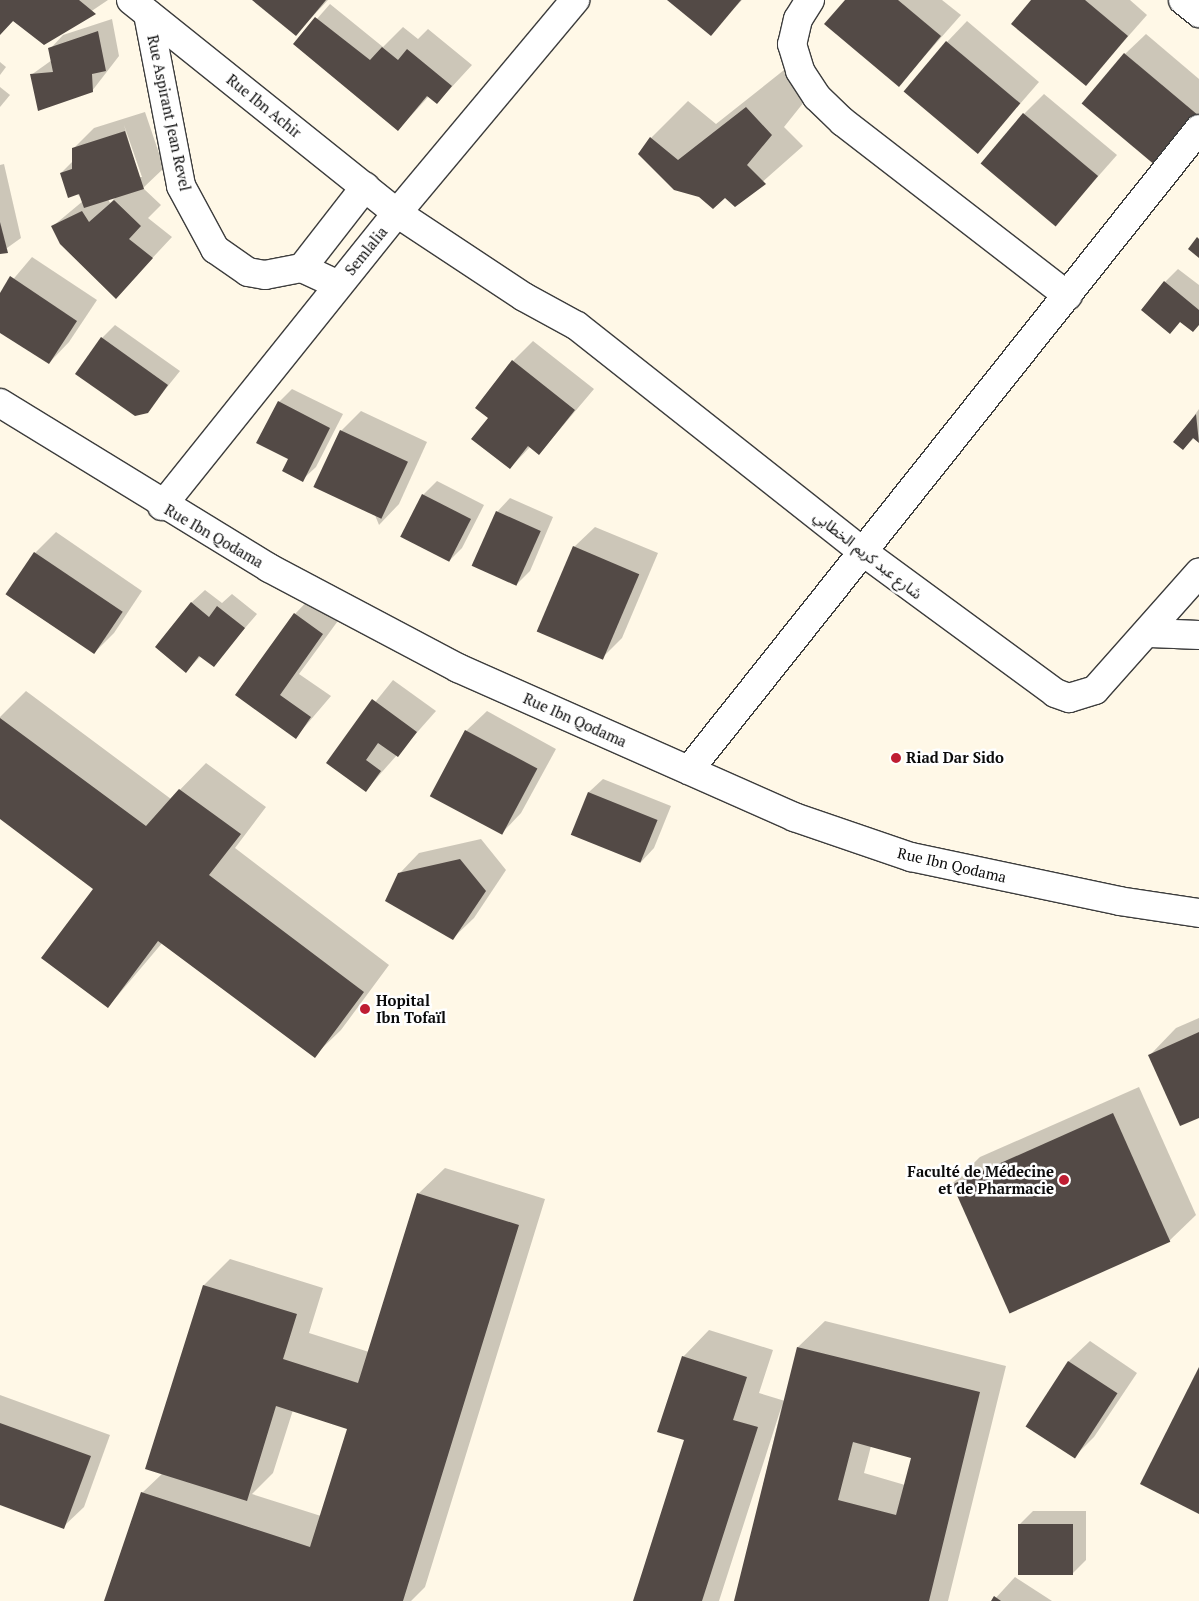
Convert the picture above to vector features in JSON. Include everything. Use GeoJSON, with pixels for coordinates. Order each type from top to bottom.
{"type":"FeatureCollection","features":[{"type":"Feature","properties":{"kind":"street","name":"Semlalia"},"geometry":{"type":"LineString","coordinates":[[162,506],[338,285],[575,0]]}},
{"type":"Feature","properties":{"kind":"street"},"geometry":{"type":"LineString","coordinates":[[810,0],[798,19],[792,44],[800,71],[817,97],[843,122],[1068,296]]}},
{"type":"Feature","properties":{"kind":"street"},"geometry":{"type":"LineString","coordinates":[[1183,0],[1199,13]]}},
{"type":"Feature","properties":{"kind":"street","name":"Rue Ibn Achir"},"geometry":{"type":"LineString","coordinates":[[140,7],[397,213]]}},
{"type":"Feature","properties":{"kind":"street","name":"Rue Aspirant Jean Revel"},"geometry":{"type":"LineString","coordinates":[[140,7],[181,186],[200,228],[225,259],[248,272],[265,275],[302,268]]}},
{"type":"Feature","properties":{"kind":"street"},"geometry":{"type":"LineString","coordinates":[[688,770],[1068,296],[1199,129]]}},
{"type":"Feature","properties":{"kind":"street"},"geometry":{"type":"LineString","coordinates":[[338,285],[302,268],[366,188]]}},
{"type":"Feature","properties":{"kind":"street","name":"شارع عبد كريم الخطابي"},"geometry":{"type":"LineString","coordinates":[[397,213],[524,297],[577,326],[862,552],[1055,693],[1069,698],[1095,690],[1150,633],[1199,573]]}},
{"type":"Feature","properties":{"kind":"street","name":"Rue Ibn Qodama"},"geometry":{"type":"LineString","coordinates":[[0,403],[162,506],[269,568],[458,668],[794,817],[911,857],[1119,902],[1199,913]]}},
{"type":"Feature","properties":{"kind":"street"},"geometry":{"type":"LineString","coordinates":[[1150,633],[1199,635]]}},
{"type":"Feature","properties":{"kind":"building"},"geometry":{"type":"Polygon","coordinates":[[[0,0],[79,0],[96,14],[44,45],[13,21],[0,35],[0,0]]]}},
{"type":"Feature","properties":{"kind":"building"},"geometry":{"type":"Polygon","coordinates":[[[252,0],[326,0],[296,36],[252,0]]]}},
{"type":"Feature","properties":{"kind":"building"},"geometry":{"type":"Polygon","coordinates":[[[667,0],[741,0],[711,36],[667,0]]]}},
{"type":"Feature","properties":{"kind":"building"},"geometry":{"type":"Polygon","coordinates":[[[845,0],[898,0],[941,36],[899,87],[824,24],[845,0]]]}},
{"type":"Feature","properties":{"kind":"building"},"geometry":{"type":"Polygon","coordinates":[[[1031,0],[1085,0],[1128,36],[1086,86],[1011,24],[1031,0]]]}},
{"type":"Feature","properties":{"kind":"building"},"geometry":{"type":"Polygon","coordinates":[[[315,17],[370,60],[382,47],[398,60],[407,49],[452,86],[437,104],[427,96],[398,131],[293,44],[315,17]]]}},
{"type":"Feature","properties":{"kind":"building"},"geometry":{"type":"Polygon","coordinates":[[[98,31],[106,71],[92,74],[93,92],[38,111],[30,74],[53,72],[48,48],[98,31]]]}},
{"type":"Feature","properties":{"kind":"building"},"geometry":{"type":"Polygon","coordinates":[[[946,41],[1020,103],[978,154],[904,92],[946,41]]]}},
{"type":"Feature","properties":{"kind":"building"},"geometry":{"type":"Polygon","coordinates":[[[1124,53],[1199,116],[1157,167],[1082,104],[1124,53]]]}},
{"type":"Feature","properties":{"kind":"building"},"geometry":{"type":"Polygon","coordinates":[[[746,107],[772,135],[747,165],[766,184],[735,207],[725,198],[713,209],[699,197],[674,190],[638,154],[650,137],[678,160],[746,107]]]}},
{"type":"Feature","properties":{"kind":"building"},"geometry":{"type":"Polygon","coordinates":[[[1023,113],[1098,176],[1056,227],[981,164],[1023,113]]]}},
{"type":"Feature","properties":{"kind":"building"},"geometry":{"type":"Polygon","coordinates":[[[125,131],[144,189],[84,208],[79,194],[68,198],[60,173],[72,169],[72,148],[125,131]]]}},
{"type":"Feature","properties":{"kind":"building"},"geometry":{"type":"Polygon","coordinates":[[[114,200],[141,226],[129,239],[153,258],[116,299],[60,244],[51,226],[82,211],[89,222],[114,200]]]}},
{"type":"Feature","properties":{"kind":"building"},"geometry":{"type":"Polygon","coordinates":[[[0,222],[8,253],[0,254],[0,222]]]}},
{"type":"Feature","properties":{"kind":"building"},"geometry":{"type":"Polygon","coordinates":[[[1197,237],[1199,239],[1199,258],[1188,249],[1197,237]]]}},
{"type":"Feature","properties":{"kind":"building"},"geometry":{"type":"Polygon","coordinates":[[[10,276],[77,321],[49,364],[0,333],[0,293],[10,276]]]}},
{"type":"Feature","properties":{"kind":"building"},"geometry":{"type":"Polygon","coordinates":[[[1164,281],[1199,310],[1199,325],[1193,332],[1180,322],[1170,334],[1141,310],[1164,281]]]}},
{"type":"Feature","properties":{"kind":"building"},"geometry":{"type":"Polygon","coordinates":[[[101,337],[168,385],[148,413],[135,416],[75,374],[101,337]]]}},
{"type":"Feature","properties":{"kind":"building"},"geometry":{"type":"Polygon","coordinates":[[[512,360],[575,410],[539,455],[528,446],[510,469],[471,439],[488,418],[475,408],[512,360]]]}},
{"type":"Feature","properties":{"kind":"building"},"geometry":{"type":"Polygon","coordinates":[[[278,401],[330,428],[303,482],[282,471],[288,459],[256,443],[278,401]]]}},
{"type":"Feature","properties":{"kind":"building"},"geometry":{"type":"Polygon","coordinates":[[[1196,414],[1199,443],[1193,438],[1183,450],[1173,442],[1196,414]]]}},
{"type":"Feature","properties":{"kind":"building"},"geometry":{"type":"Polygon","coordinates":[[[340,430],[408,462],[381,519],[313,487],[340,430]]]}},
{"type":"Feature","properties":{"kind":"building"},"geometry":{"type":"Polygon","coordinates":[[[422,494],[471,519],[449,562],[400,537],[422,494]]]}},
{"type":"Feature","properties":{"kind":"building"},"geometry":{"type":"Polygon","coordinates":[[[496,511],[541,531],[516,586],[472,566],[496,511]]]}},
{"type":"Feature","properties":{"kind":"building"},"geometry":{"type":"Polygon","coordinates":[[[573,546],[639,574],[603,660],[537,632],[573,546]]]}},
{"type":"Feature","properties":{"kind":"building"},"geometry":{"type":"Polygon","coordinates":[[[34,552],[123,612],[94,654],[5,594],[34,552]]]}},
{"type":"Feature","properties":{"kind":"building"},"geometry":{"type":"Polygon","coordinates":[[[191,602],[209,617],[217,606],[245,628],[214,667],[199,656],[186,673],[155,647],[191,602]]]}},
{"type":"Feature","properties":{"kind":"building"},"geometry":{"type":"Polygon","coordinates":[[[294,613],[323,634],[280,695],[311,717],[296,739],[235,695],[294,613]]]}},
{"type":"Feature","properties":{"kind":"building"},"geometry":{"type":"Polygon","coordinates":[[[372,699],[417,732],[398,757],[378,743],[366,760],[381,771],[366,792],[326,763],[372,699]]]}},
{"type":"Feature","properties":{"kind":"building"},"geometry":{"type":"Polygon","coordinates":[[[0,718],[146,826],[179,789],[241,834],[209,875],[364,992],[315,1058],[158,941],[108,1008],[41,958],[93,889],[0,819],[0,718]]]}},
{"type":"Feature","properties":{"kind":"building"},"geometry":{"type":"Polygon","coordinates":[[[465,730],[537,768],[502,835],[430,796],[465,730]]]}},
{"type":"Feature","properties":{"kind":"building"},"geometry":{"type":"Polygon","coordinates":[[[588,792],[658,820],[640,863],[571,835],[588,792]]]}},
{"type":"Feature","properties":{"kind":"building"},"geometry":{"type":"Polygon","coordinates":[[[460,859],[486,891],[453,940],[385,901],[398,873],[460,859]]]}},
{"type":"Feature","properties":{"kind":"building"},"geometry":{"type":"Polygon","coordinates":[[[1199,1032],[1199,1118],[1180,1126],[1148,1055],[1199,1032]]]}},
{"type":"Feature","properties":{"kind":"building"},"geometry":{"type":"Polygon","coordinates":[[[1113,1113],[1170,1242],[1010,1313],[952,1185],[1113,1113]]]}},
{"type":"Feature","properties":{"kind":"building"},"geometry":{"type":"Polygon","coordinates":[[[417,1193],[519,1225],[403,1601],[104,1601],[141,1492],[310,1547],[347,1429],[276,1406],[247,1501],[145,1469],[203,1285],[297,1314],[283,1359],[358,1383],[417,1193]]]}},
{"type":"Feature","properties":{"kind":"building"},"geometry":{"type":"Polygon","coordinates":[[[797,1347],[980,1392],[929,1601],[734,1601],[797,1347]],[[853,1442],[838,1500],[896,1515],[911,1458],[853,1442]]]}},
{"type":"Feature","properties":{"kind":"building"},"geometry":{"type":"Polygon","coordinates":[[[682,1356],[747,1377],[733,1420],[758,1427],[702,1601],[633,1601],[684,1440],[657,1432],[682,1356]]]}},
{"type":"Feature","properties":{"kind":"building"},"geometry":{"type":"Polygon","coordinates":[[[1068,1361],[1117,1393],[1075,1459],[1026,1426],[1068,1361]]]}},
{"type":"Feature","properties":{"kind":"building"},"geometry":{"type":"Polygon","coordinates":[[[1199,1367],[1199,1514],[1140,1484],[1199,1367]]]}},
{"type":"Feature","properties":{"kind":"building"},"geometry":{"type":"Polygon","coordinates":[[[0,1423],[91,1456],[64,1529],[0,1505],[0,1423]]]}},
{"type":"Feature","properties":{"kind":"building"},"geometry":{"type":"Polygon","coordinates":[[[1018,1524],[1073,1524],[1073,1575],[1018,1575],[1018,1524]]]}},
{"type":"Feature","properties":{"kind":"building"},"geometry":{"type":"Polygon","coordinates":[[[994,1596],[1001,1601],[991,1601],[994,1596]]]}},
{"type":"Feature","properties":{"kind":"place","name":"Riad Dar Sido"},"geometry":{"type":"Point","coordinates":[896,758]}},
{"type":"Feature","properties":{"kind":"place","name":"Hopital Ibn Tofaïl"},"geometry":{"type":"Point","coordinates":[365,1009]}},
{"type":"Feature","properties":{"kind":"place","name":"Faculté de Médecine et de Pharmacie"},"geometry":{"type":"Point","coordinates":[1064,1180]}}]}
